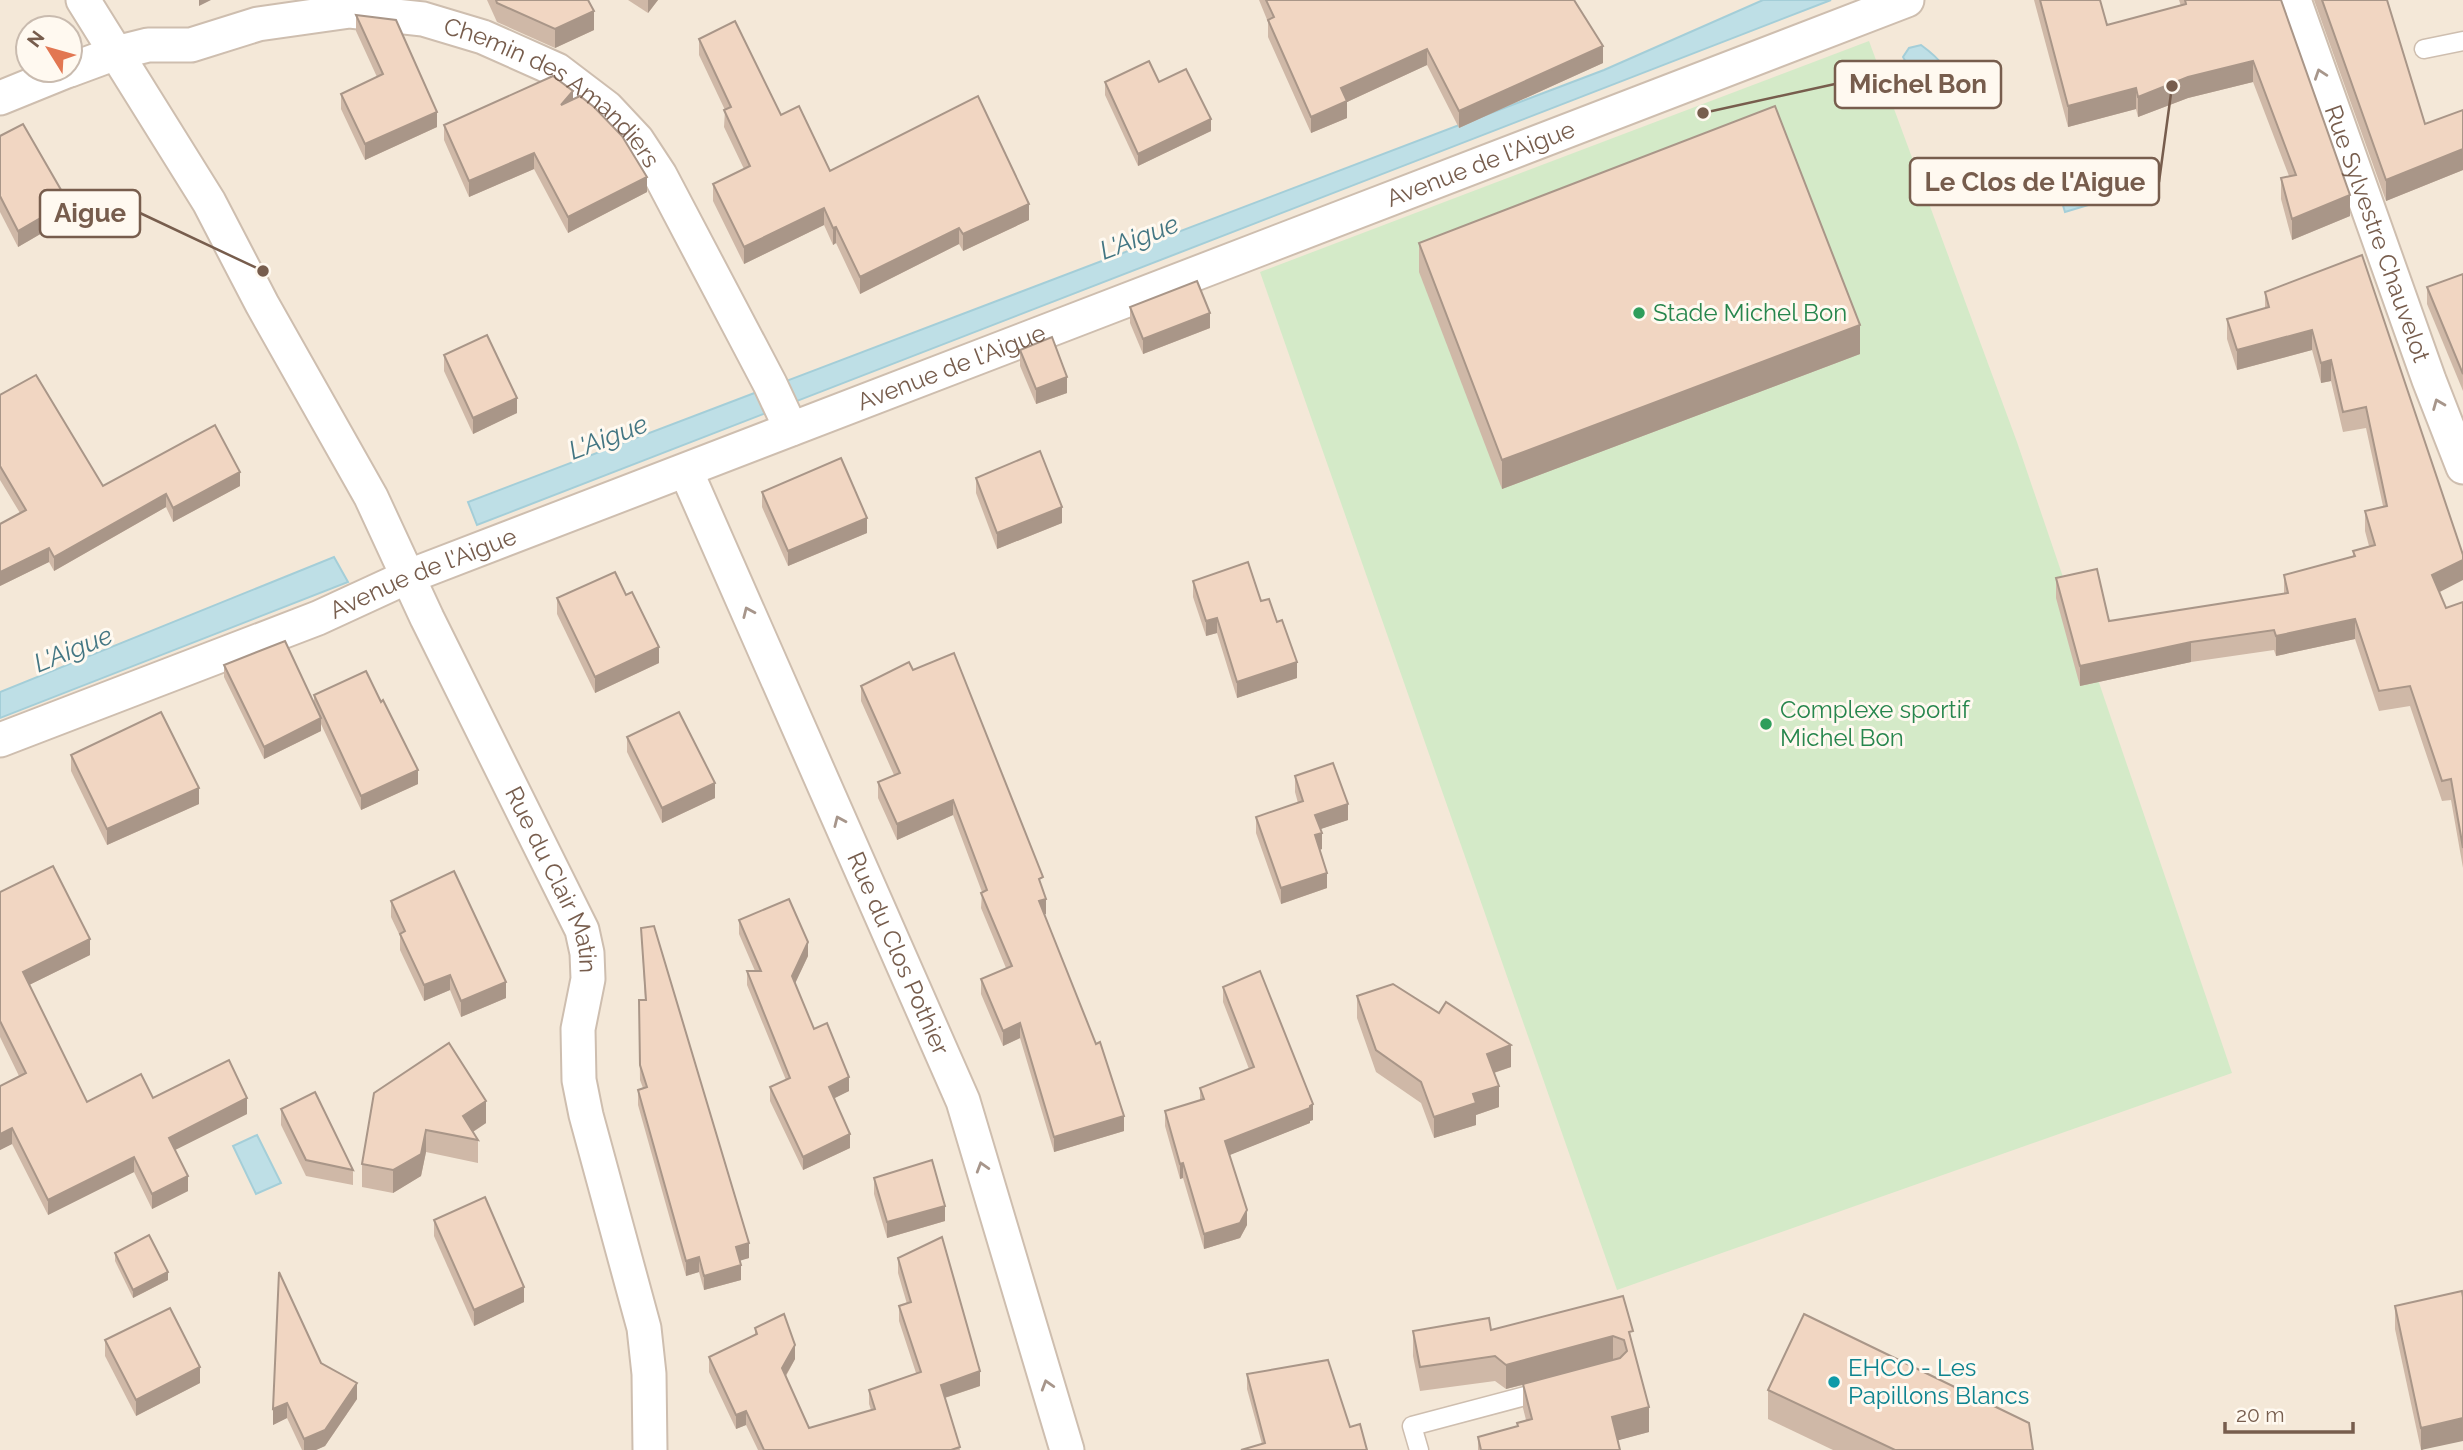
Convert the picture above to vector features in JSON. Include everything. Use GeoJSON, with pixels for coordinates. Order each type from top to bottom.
{"type":"FeatureCollection","features":[{"type":"Feature","properties":{"kind":"street","name":"Rue du Clair Matin"},"geometry":{"type":"LineString","coordinates":[[83,0],[209,202],[262,304],[371,497],[403,568],[582,930],[587,953],[588,979],[578,1029],[579,1080],[586,1115],[644,1328],[649,1374],[650,1450]]}},
{"type":"Feature","properties":{"kind":"street","name":"Avenue de l'Aigue"},"geometry":{"type":"LineString","coordinates":[[0,740],[318,618],[403,568],[686,471],[781,407],[1907,0]]}},
{"type":"Feature","properties":{"kind":"street","name":"Rue Sylvestre Chauvelot"},"geometry":{"type":"LineString","coordinates":[[2294,0],[2429,380],[2463,467]]}},
{"type":"Feature","properties":{"kind":"street","name":"Chemin des Amandiers"},"geometry":{"type":"LineString","coordinates":[[84,65],[148,45],[191,45],[258,24],[350,12],[422,19],[483,37],[557,70],[607,108],[637,140],[653,163],[781,407]]}},
{"type":"Feature","properties":{"kind":"street","name":"Chemin des Amandiers"},"geometry":{"type":"LineString","coordinates":[[0,98],[34,84]]}},
{"type":"Feature","properties":{"kind":"street","name":"Rue du Clos Pothier"},"geometry":{"type":"LineString","coordinates":[[686,471],[962,1101],[1067,1450]]}},
{"type":"Feature","properties":{"kind":"lane"},"geometry":{"type":"LineString","coordinates":[[2424,49],[2463,41]]}},
{"type":"Feature","properties":{"kind":"lane"},"geometry":{"type":"LineString","coordinates":[[1419,1450],[1412,1426],[1565,1385]]}},
{"type":"Feature","properties":{"kind":"shaded area"},"geometry":{"type":"Polygon","coordinates":[[[0,0],[2463,0],[2463,1450],[0,1450],[0,0]]]}},
{"type":"Feature","properties":{"kind":"green space","name":"Complexe sportif Michel Bon"},"geometry":{"type":"Polygon","coordinates":[[[1869,41],[2017,442],[2232,1073],[1617,1290],[1260,272],[1869,41]]]}},
{"type":"Feature","properties":{"kind":"water"},"geometry":{"type":"Polygon","coordinates":[[[1763,0],[1831,0],[477,525],[468,502],[1604,70],[1763,0]]]}},
{"type":"Feature","properties":{"kind":"water"},"geometry":{"type":"Polygon","coordinates":[[[1921,45],[1942,64],[1945,76],[1942,92],[1925,97],[1912,84],[1903,57],[1909,48],[1921,45]]]}},
{"type":"Feature","properties":{"kind":"water"},"geometry":{"type":"Polygon","coordinates":[[[2111,172],[2118,196],[2065,212],[2058,189],[2111,172]]]}},
{"type":"Feature","properties":{"kind":"water"},"geometry":{"type":"Polygon","coordinates":[[[334,557],[348,582],[0,718],[0,692],[334,557]]]}},
{"type":"Feature","properties":{"kind":"water"},"geometry":{"type":"Polygon","coordinates":[[[257,1135],[281,1183],[256,1194],[233,1146],[257,1135]]]}},
{"type":"Feature","properties":{"kind":"building"},"geometry":{"type":"Polygon","coordinates":[[[496,0],[588,0],[594,11],[555,29],[497,3],[496,0]]]}},
{"type":"Feature","properties":{"kind":"building"},"geometry":{"type":"Polygon","coordinates":[[[1266,0],[1574,0],[1603,46],[1459,111],[1427,49],[1341,88],[1347,101],[1311,117],[1268,20],[1274,17],[1266,0]]]}},
{"type":"Feature","properties":{"kind":"building"},"geometry":{"type":"Polygon","coordinates":[[[2040,0],[2100,0],[2107,25],[2186,4],[2185,0],[2281,0],[2350,195],[2292,219],[2281,178],[2296,175],[2253,61],[2188,77],[2138,97],[2136,88],[2068,106],[2040,0]]]}},
{"type":"Feature","properties":{"kind":"building"},"geometry":{"type":"Polygon","coordinates":[[[2322,0],[2387,0],[2425,124],[2463,110],[2463,149],[2386,180],[2322,0]]]}},
{"type":"Feature","properties":{"kind":"building"},"geometry":{"type":"Polygon","coordinates":[[[356,15],[396,20],[437,112],[365,144],[341,94],[383,74],[356,15]]]}},
{"type":"Feature","properties":{"kind":"building"},"geometry":{"type":"Polygon","coordinates":[[[735,21],[781,115],[799,106],[830,171],[978,96],[1029,204],[963,234],[959,228],[860,277],[824,208],[744,247],[713,184],[750,166],[724,110],[731,107],[699,39],[735,21]]]}},
{"type":"Feature","properties":{"kind":"building"},"geometry":{"type":"Polygon","coordinates":[[[1149,61],[1159,82],[1186,69],[1211,119],[1138,154],[1105,82],[1149,61]]]}},
{"type":"Feature","properties":{"kind":"building"},"geometry":{"type":"Polygon","coordinates":[[[553,76],[573,91],[561,105],[580,96],[594,107],[622,136],[647,177],[568,217],[534,153],[469,181],[444,125],[553,76]]]}},
{"type":"Feature","properties":{"kind":"building","name":"Stade Michel Bon"},"geometry":{"type":"Polygon","coordinates":[[[1775,106],[1860,325],[1502,460],[1419,243],[1775,106]]]}},
{"type":"Feature","properties":{"kind":"building"},"geometry":{"type":"Polygon","coordinates":[[[23,124],[68,202],[18,231],[0,196],[0,136],[23,124]]]}},
{"type":"Feature","properties":{"kind":"building"},"geometry":{"type":"Polygon","coordinates":[[[2362,255],[2463,555],[2463,560],[2432,575],[2446,608],[2463,602],[2463,848],[2451,779],[2442,781],[2410,686],[2379,691],[2355,619],[2276,636],[2274,630],[2191,642],[2080,666],[2056,578],[2097,569],[2109,621],[2288,593],[2284,575],[2355,556],[2353,551],[2375,545],[2365,511],[2387,506],[2366,407],[2343,412],[2331,360],[2321,363],[2312,330],[2237,350],[2227,319],[2269,307],[2265,292],[2362,255]]]}},
{"type":"Feature","properties":{"kind":"building"},"geometry":{"type":"Polygon","coordinates":[[[2463,274],[2463,374],[2427,287],[2463,274]]]}},
{"type":"Feature","properties":{"kind":"building"},"geometry":{"type":"Polygon","coordinates":[[[1197,281],[1210,313],[1143,339],[1130,307],[1197,281]]]}},
{"type":"Feature","properties":{"kind":"building"},"geometry":{"type":"Polygon","coordinates":[[[487,335],[517,398],[473,418],[444,355],[487,335]]]}},
{"type":"Feature","properties":{"kind":"building"},"geometry":{"type":"Polygon","coordinates":[[[1052,337],[1067,377],[1036,389],[1020,350],[1052,337]]]}},
{"type":"Feature","properties":{"kind":"building"},"geometry":{"type":"Polygon","coordinates":[[[36,375],[103,486],[215,425],[240,472],[173,508],[166,494],[54,557],[49,548],[0,572],[0,524],[26,510],[0,466],[0,395],[36,375]]]}},
{"type":"Feature","properties":{"kind":"building"},"geometry":{"type":"Polygon","coordinates":[[[1040,451],[1062,507],[997,533],[976,478],[1040,451]]]}},
{"type":"Feature","properties":{"kind":"building"},"geometry":{"type":"Polygon","coordinates":[[[841,458],[867,518],[788,551],[762,492],[841,458]]]}},
{"type":"Feature","properties":{"kind":"building"},"geometry":{"type":"Polygon","coordinates":[[[1248,562],[1261,601],[1269,599],[1277,622],[1282,620],[1297,662],[1237,682],[1217,618],[1206,621],[1193,581],[1248,562]]]}},
{"type":"Feature","properties":{"kind":"building"},"geometry":{"type":"Polygon","coordinates":[[[615,572],[626,595],[632,592],[659,647],[595,677],[557,598],[615,572]]]}},
{"type":"Feature","properties":{"kind":"building"},"geometry":{"type":"Polygon","coordinates":[[[285,641],[321,718],[264,747],[224,665],[285,641]]]}},
{"type":"Feature","properties":{"kind":"building"},"geometry":{"type":"Polygon","coordinates":[[[954,653],[1043,877],[1039,879],[1046,899],[1039,901],[1096,1044],[1100,1042],[1124,1116],[1054,1137],[1020,1023],[1003,1031],[981,979],[1012,966],[981,893],[987,890],[953,800],[897,824],[878,782],[900,773],[861,686],[909,662],[913,670],[954,653]]]}},
{"type":"Feature","properties":{"kind":"building"},"geometry":{"type":"Polygon","coordinates":[[[366,671],[418,770],[361,796],[314,695],[366,671]]]}},
{"type":"Feature","properties":{"kind":"building"},"geometry":{"type":"Polygon","coordinates":[[[161,712],[199,788],[107,829],[71,755],[161,712]]]}},
{"type":"Feature","properties":{"kind":"building"},"geometry":{"type":"Polygon","coordinates":[[[679,712],[715,783],[662,808],[627,737],[679,712]]]}},
{"type":"Feature","properties":{"kind":"building"},"geometry":{"type":"Polygon","coordinates":[[[1333,763],[1348,804],[1315,815],[1322,833],[1315,835],[1327,873],[1281,888],[1256,817],[1303,801],[1295,776],[1333,763]]]}},
{"type":"Feature","properties":{"kind":"building"},"geometry":{"type":"Polygon","coordinates":[[[53,866],[90,939],[23,972],[87,1102],[141,1074],[153,1098],[229,1060],[247,1098],[169,1138],[188,1176],[152,1194],[134,1157],[48,1200],[12,1128],[0,1134],[0,1086],[26,1073],[0,1021],[0,892],[53,866]]]}},
{"type":"Feature","properties":{"kind":"building"},"geometry":{"type":"Polygon","coordinates":[[[454,871],[506,982],[461,1001],[450,975],[424,985],[400,934],[405,931],[391,901],[454,871]]]}},
{"type":"Feature","properties":{"kind":"building"},"geometry":{"type":"Polygon","coordinates":[[[789,899],[808,942],[792,976],[814,1029],[827,1023],[849,1077],[829,1087],[850,1134],[803,1157],[770,1087],[790,1078],[747,971],[761,971],[739,920],[789,899]]]}},
{"type":"Feature","properties":{"kind":"building"},"geometry":{"type":"Polygon","coordinates":[[[654,926],[749,1243],[736,1247],[741,1265],[704,1276],[699,1257],[686,1261],[638,1090],[647,1087],[640,1065],[639,1000],[646,1000],[641,928],[654,926]]]}},
{"type":"Feature","properties":{"kind":"building"},"geometry":{"type":"Polygon","coordinates":[[[1260,971],[1313,1104],[1310,1108],[1225,1141],[1247,1210],[1240,1223],[1204,1234],[1165,1111],[1204,1099],[1200,1088],[1254,1067],[1223,987],[1260,971]]]}},
{"type":"Feature","properties":{"kind":"building"},"geometry":{"type":"Polygon","coordinates":[[[1393,984],[1439,1013],[1446,1002],[1511,1045],[1487,1054],[1499,1086],[1473,1094],[1476,1103],[1434,1117],[1421,1082],[1376,1050],[1357,996],[1393,984]]]}},
{"type":"Feature","properties":{"kind":"building"},"geometry":{"type":"Polygon","coordinates":[[[449,1043],[486,1101],[463,1116],[478,1140],[426,1130],[421,1154],[393,1170],[362,1164],[374,1093],[449,1043]]]}},
{"type":"Feature","properties":{"kind":"building"},"geometry":{"type":"Polygon","coordinates":[[[315,1092],[353,1170],[306,1160],[281,1109],[315,1092]]]}},
{"type":"Feature","properties":{"kind":"building"},"geometry":{"type":"Polygon","coordinates":[[[932,1160],[945,1206],[887,1222],[874,1178],[932,1160]]]}},
{"type":"Feature","properties":{"kind":"building"},"geometry":{"type":"Polygon","coordinates":[[[485,1197],[524,1287],[474,1310],[434,1220],[485,1197]]]}},
{"type":"Feature","properties":{"kind":"building"},"geometry":{"type":"Polygon","coordinates":[[[149,1235],[168,1272],[133,1290],[115,1253],[149,1235]]]}},
{"type":"Feature","properties":{"kind":"building"},"geometry":{"type":"Polygon","coordinates":[[[942,1237],[980,1371],[941,1385],[960,1447],[951,1450],[764,1450],[746,1411],[736,1415],[709,1357],[757,1334],[755,1328],[784,1314],[795,1345],[782,1368],[809,1428],[875,1409],[869,1390],[921,1372],[899,1306],[911,1302],[898,1258],[942,1237]]]}},
{"type":"Feature","properties":{"kind":"building"},"geometry":{"type":"Polygon","coordinates":[[[279,1272],[321,1363],[357,1383],[325,1430],[304,1439],[287,1403],[273,1409],[279,1272]]]}},
{"type":"Feature","properties":{"kind":"building"},"geometry":{"type":"Polygon","coordinates":[[[2462,1291],[2463,1418],[2421,1428],[2395,1306],[2462,1291]]]}},
{"type":"Feature","properties":{"kind":"building"},"geometry":{"type":"Polygon","coordinates":[[[1623,1296],[1633,1331],[1629,1332],[1649,1407],[1612,1417],[1620,1450],[1481,1450],[1478,1437],[1518,1426],[1517,1423],[1532,1419],[1523,1384],[1620,1358],[1627,1351],[1624,1340],[1613,1336],[1506,1365],[1495,1356],[1420,1367],[1413,1331],[1489,1318],[1491,1330],[1623,1296]]]}},
{"type":"Feature","properties":{"kind":"building"},"geometry":{"type":"Polygon","coordinates":[[[170,1308],[200,1367],[136,1400],[105,1340],[170,1308]]]}},
{"type":"Feature","properties":{"kind":"building"},"geometry":{"type":"Polygon","coordinates":[[[1804,1314],[2029,1423],[2033,1450],[1895,1450],[1768,1390],[1804,1314]]]}},
{"type":"Feature","properties":{"kind":"building"},"geometry":{"type":"Polygon","coordinates":[[[1328,1360],[1350,1427],[1360,1424],[1367,1450],[1241,1450],[1265,1443],[1247,1374],[1328,1360]]]}},
{"type":"Feature","properties":{"kind":"place","name":"Le Clos de l'Aigue"},"geometry":{"type":"Point","coordinates":[2172,86]}},
{"type":"Feature","properties":{"kind":"place","name":"Michel Bon"},"geometry":{"type":"Point","coordinates":[1703,113]}},
{"type":"Feature","properties":{"kind":"place","name":"Aigue"},"geometry":{"type":"Point","coordinates":[263,271]}},
{"type":"Feature","properties":{"kind":"place","name":"Stade Michel Bon"},"geometry":{"type":"Point","coordinates":[1639,313]}},
{"type":"Feature","properties":{"kind":"place","name":"Complexe sportif Michel Bon"},"geometry":{"type":"Point","coordinates":[1766,724]}},
{"type":"Feature","properties":{"kind":"place","name":"EHCO - Les Papillons Blancs"},"geometry":{"type":"Point","coordinates":[1834,1382]}},
{"type":"Feature","properties":{"kind":"water label","name":"L'Aigue"},"geometry":{"type":"Point","coordinates":[1139,237]}},
{"type":"Feature","properties":{"kind":"water label","name":"L'Aigue"},"geometry":{"type":"Point","coordinates":[608,437]}},
{"type":"Feature","properties":{"kind":"water label","name":"L'Aigue"},"geometry":{"type":"Point","coordinates":[73,649]}}]}
